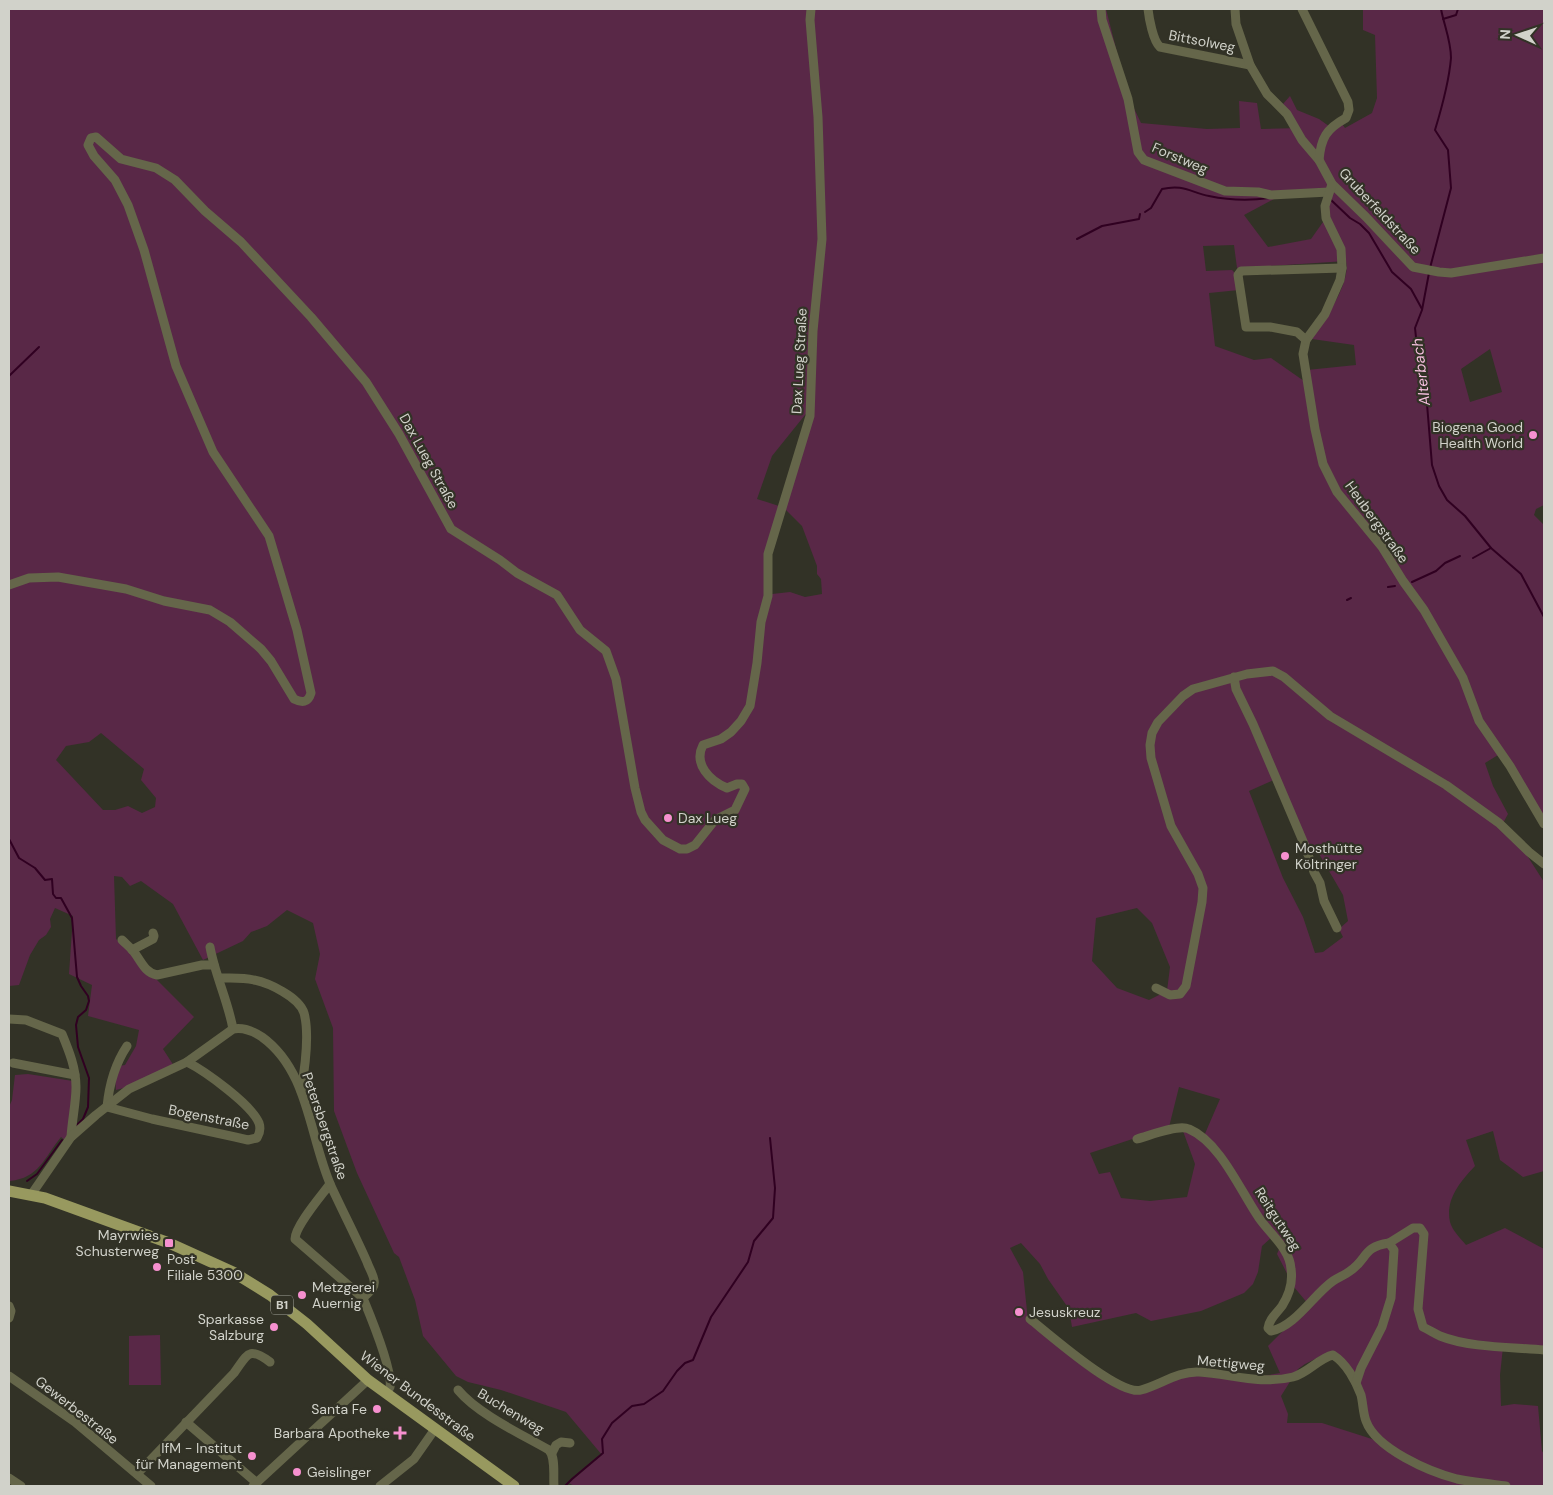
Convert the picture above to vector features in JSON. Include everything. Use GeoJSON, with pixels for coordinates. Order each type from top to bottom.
{"type":"FeatureCollection","features":[{"type":"Feature","properties":{"kind":"main road","name":"Wiener Bundesstraße"},"geometry":{"type":"LineString","coordinates":[[9,1191],[31,1195],[183,1249],[234,1272],[270,1295],[307,1324],[386,1394],[514,1486]]}},
{"type":"Feature","properties":{"kind":"street","name":"Dax Lueg Straße"},"geometry":{"type":"LineString","coordinates":[[9,585],[29,578],[58,577],[126,589],[164,601],[210,610],[230,622],[261,648],[294,699],[299,702],[305,702],[310,698],[311,693],[297,630],[269,536],[213,452],[176,366],[144,250],[128,205],[115,180],[94,156],[88,145],[91,138],[96,137],[121,159],[156,168],[174,180],[205,211],[241,242],[311,317],[366,382],[399,434],[451,529],[517,573],[557,595],[580,630],[606,651],[616,679],[641,812],[645,820],[663,840],[680,849],[687,850],[695,845],[714,820],[735,810],[745,789],[742,784],[727,788],[717,784],[700,764],[698,753],[703,745],[721,739],[731,732],[741,721],[750,706],[761,622],[768,596],[768,554],[810,416],[813,330],[822,239],[818,117],[810,20],[811,9]]}},
{"type":"Feature","properties":{"kind":"street","name":"Forstweg"},"geometry":{"type":"LineString","coordinates":[[1101,9],[1102,20],[1128,99],[1138,152],[1144,160],[1225,191],[1258,192],[1271,195],[1331,188]]}},
{"type":"Feature","properties":{"kind":"street","name":"Bittsolweg"},"geometry":{"type":"LineString","coordinates":[[1148,9],[1150,25],[1157,45],[1160,47],[1250,65]]}},
{"type":"Feature","properties":{"kind":"street","name":"Gruberfeldstraße"},"geometry":{"type":"LineString","coordinates":[[1235,9],[1236,24],[1250,65],[1267,94],[1287,114],[1302,140],[1319,160],[1331,188],[1366,217],[1413,267],[1451,273],[1544,258]]}},
{"type":"Feature","properties":{"kind":"street"},"geometry":{"type":"LineString","coordinates":[[1302,9],[1348,102],[1349,110],[1346,118],[1333,125],[1324,137],[1320,145],[1319,160]]}},
{"type":"Feature","properties":{"kind":"street"},"geometry":{"type":"LineString","coordinates":[[1331,188],[1325,206],[1326,218],[1341,249],[1342,268],[1340,280],[1325,314],[1306,340],[1297,332],[1270,327],[1246,327],[1238,275],[1241,271],[1342,268]]}},
{"type":"Feature","properties":{"kind":"street","name":"Heubergstraße"},"geometry":{"type":"LineString","coordinates":[[1306,340],[1304,354],[1315,429],[1323,464],[1337,492],[1382,547],[1424,610],[1463,678],[1479,721],[1510,766],[1544,824]]}},
{"type":"Feature","properties":{"kind":"street"},"geometry":{"type":"LineString","coordinates":[[1156,988],[1170,995],[1180,994],[1186,986],[1201,911],[1203,888],[1198,874],[1171,826],[1151,758],[1150,745],[1152,733],[1158,722],[1183,696],[1193,689],[1247,674],[1273,671],[1284,677],[1330,716],[1446,785],[1499,823],[1528,852],[1544,864]]}},
{"type":"Feature","properties":{"kind":"street"},"geometry":{"type":"LineString","coordinates":[[1234,678],[1236,689],[1305,846],[1320,883],[1324,901],[1337,928]]}},
{"type":"Feature","properties":{"kind":"street"},"geometry":{"type":"LineString","coordinates":[[132,950],[153,939],[153,933]]}},
{"type":"Feature","properties":{"kind":"street"},"geometry":{"type":"LineString","coordinates":[[122,940],[132,950],[147,972],[152,974],[202,965],[214,965]]}},
{"type":"Feature","properties":{"kind":"street"},"geometry":{"type":"LineString","coordinates":[[31,1195],[70,1137],[129,1089],[187,1062],[233,1030],[210,947]]}},
{"type":"Feature","properties":{"kind":"street"},"geometry":{"type":"LineString","coordinates":[[219,978],[255,980],[294,998],[299,1004],[303,1012],[306,1029],[304,1075],[301,1091]]}},
{"type":"Feature","properties":{"kind":"street"},"geometry":{"type":"LineString","coordinates":[[9,1018],[26,1020],[62,1034],[71,1056],[75,1075],[76,1088],[70,1137]]}},
{"type":"Feature","properties":{"kind":"street","name":"Petersbergstraße"},"geometry":{"type":"LineString","coordinates":[[233,1030],[239,1028],[255,1032],[274,1047],[288,1063],[301,1091],[330,1184],[363,1252],[375,1282],[374,1288],[363,1298]]}},
{"type":"Feature","properties":{"kind":"street"},"geometry":{"type":"LineString","coordinates":[[107,1107],[108,1094],[117,1064],[127,1046]]}},
{"type":"Feature","properties":{"kind":"street","name":"Bogenstraße"},"geometry":{"type":"LineString","coordinates":[[107,1107],[248,1140],[257,1138],[260,1125],[252,1112],[199,1069],[187,1062]]}},
{"type":"Feature","properties":{"kind":"street"},"geometry":{"type":"LineString","coordinates":[[13,1064],[75,1075]]}},
{"type":"Feature","properties":{"kind":"street","name":"Reitgutweg"},"geometry":{"type":"LineString","coordinates":[[1137,1139],[1170,1130],[1187,1128],[1198,1134],[1224,1163],[1258,1218],[1288,1258],[1292,1269],[1290,1288],[1283,1304],[1269,1323],[1268,1328],[1271,1330],[1278,1330],[1333,1281],[1352,1271],[1368,1250],[1376,1245],[1389,1243]]}},
{"type":"Feature","properties":{"kind":"street"},"geometry":{"type":"LineString","coordinates":[[330,1184],[295,1234],[295,1239],[363,1298],[375,1325],[389,1377],[390,1388],[386,1394]]}},
{"type":"Feature","properties":{"kind":"street"},"geometry":{"type":"LineString","coordinates":[[1356,1384],[1361,1368],[1382,1327],[1391,1298],[1394,1250],[1389,1243],[1413,1228],[1420,1228],[1424,1234],[1418,1309],[1423,1326],[1441,1336],[1476,1344],[1544,1350]]}},
{"type":"Feature","properties":{"kind":"street"},"geometry":{"type":"LineString","coordinates":[[9,1306],[11,1311],[9,1318]]}},
{"type":"Feature","properties":{"kind":"street","name":"Mettigweg"},"geometry":{"type":"LineString","coordinates":[[1030,1319],[1086,1364],[1127,1390],[1139,1391],[1186,1373],[1213,1374],[1246,1380],[1276,1380],[1296,1376],[1318,1364],[1326,1356],[1333,1355],[1340,1360],[1356,1384],[1361,1395],[1367,1422],[1374,1434],[1387,1447],[1410,1460],[1456,1478],[1506,1486]]}},
{"type":"Feature","properties":{"kind":"street"},"geometry":{"type":"LineString","coordinates":[[137,1474],[234,1373],[247,1355],[259,1354],[270,1362]]}},
{"type":"Feature","properties":{"kind":"street","name":"Gewerbestraße"},"geometry":{"type":"LineString","coordinates":[[9,1376],[75,1422],[151,1486]]}},
{"type":"Feature","properties":{"kind":"street"},"geometry":{"type":"LineString","coordinates":[[186,1422],[255,1484],[368,1380]]}},
{"type":"Feature","properties":{"kind":"street","name":"Buchenweg"},"geometry":{"type":"LineString","coordinates":[[458,1390],[465,1398],[498,1421],[552,1453],[556,1444],[561,1442],[570,1444]]}},
{"type":"Feature","properties":{"kind":"street"},"geometry":{"type":"LineString","coordinates":[[380,1486],[414,1459],[435,1429]]}},
{"type":"Feature","properties":{"kind":"street"},"geometry":{"type":"LineString","coordinates":[[552,1453],[554,1486]]}},
{"type":"Feature","properties":{"kind":"street"},"geometry":{"type":"LineString","coordinates":[[9,1478],[21,1486]]}},
{"type":"Feature","properties":{"kind":"shaded area"},"geometry":{"type":"Polygon","coordinates":[[[9,9],[1106,9],[1128,96],[1141,123],[1207,129],[1240,128],[1239,101],[1257,103],[1261,129],[1300,128],[1283,104],[1290,96],[1297,110],[1319,119],[1333,129],[1342,124],[1345,128],[1372,113],[1377,98],[1375,35],[1363,30],[1363,9],[1544,9],[1544,505],[1536,509],[1534,515],[1544,525],[1544,817],[1503,752],[1485,763],[1493,786],[1508,814],[1502,825],[1528,857],[1544,882],[1544,1171],[1523,1177],[1500,1160],[1493,1131],[1466,1140],[1475,1166],[1455,1191],[1449,1214],[1453,1228],[1466,1245],[1505,1228],[1544,1249],[1544,1352],[1503,1347],[1500,1375],[1501,1406],[1514,1404],[1538,1406],[1542,1451],[1544,1454],[1544,1486],[574,1486],[569,1483],[602,1455],[566,1412],[501,1390],[468,1382],[456,1376],[423,1336],[415,1300],[399,1257],[394,1253],[357,1173],[334,1111],[333,1028],[315,979],[320,954],[313,923],[287,910],[267,926],[251,932],[243,941],[203,960],[173,904],[141,881],[130,886],[122,877],[114,876],[116,939],[194,1017],[163,1049],[174,1066],[135,1085],[116,1090],[115,1078],[119,1066],[125,1065],[136,1046],[139,1030],[88,1016],[92,985],[69,974],[73,916],[55,908],[50,919],[51,927],[46,935],[39,940],[30,955],[19,985],[9,986],[9,9]],[[1326,190],[1283,192],[1244,215],[1268,247],[1311,239],[1323,222],[1326,190]],[[1234,245],[1203,246],[1206,271],[1232,270],[1237,275],[1239,290],[1209,293],[1215,346],[1254,360],[1271,358],[1304,381],[1307,370],[1356,365],[1354,345],[1312,339],[1341,291],[1346,261],[1237,268],[1234,245]],[[1490,349],[1461,369],[1470,402],[1502,392],[1490,349]],[[809,410],[772,456],[757,499],[779,506],[768,552],[772,594],[790,592],[805,597],[822,594],[821,579],[817,574],[817,566],[802,526],[783,507],[809,410]],[[101,733],[89,742],[66,746],[56,760],[103,810],[115,810],[128,806],[142,813],[155,807],[156,798],[141,780],[144,769],[101,733]],[[1278,778],[1249,791],[1283,878],[1303,917],[1315,953],[1323,952],[1343,937],[1339,929],[1348,921],[1343,895],[1318,852],[1309,851],[1278,778]],[[1137,908],[1096,918],[1092,961],[1117,988],[1149,1000],[1167,991],[1170,967],[1152,923],[1137,908]],[[1179,1087],[1169,1127],[1090,1153],[1099,1174],[1110,1172],[1121,1198],[1150,1201],[1187,1197],[1195,1164],[1183,1131],[1204,1136],[1220,1099],[1179,1087]],[[1272,1237],[1262,1246],[1258,1272],[1253,1284],[1244,1293],[1201,1311],[1151,1321],[1136,1313],[1072,1327],[1069,1309],[1040,1264],[1021,1243],[1010,1248],[1023,1272],[1028,1321],[1089,1371],[1125,1391],[1188,1375],[1242,1380],[1280,1373],[1268,1346],[1309,1305],[1294,1287],[1277,1254],[1280,1247],[1272,1237]],[[1329,1352],[1298,1369],[1281,1396],[1288,1414],[1287,1423],[1322,1423],[1375,1440],[1367,1421],[1360,1379],[1329,1352]]]}},
{"type":"Feature","properties":{"kind":"shaded area"},"geometry":{"type":"Polygon","coordinates":[[[28,1074],[73,1081],[68,1137],[65,1140],[61,1137],[40,1166],[28,1176],[9,1181],[9,1107],[12,1100],[15,1075],[28,1074]]]}},
{"type":"Feature","properties":{"kind":"shaded area"},"geometry":{"type":"Polygon","coordinates":[[[160,1335],[161,1385],[129,1385],[129,1336],[160,1335]]]}},
{"type":"Feature","properties":{"kind":"waterway","name":"Alterbach"},"geometry":{"type":"LineString","coordinates":[[1430,268],[1451,188],[1448,150],[1435,130],[1443,103],[1451,58],[1449,39],[1441,9]]}},
{"type":"Feature","properties":{"kind":"waterway"},"geometry":{"type":"LineString","coordinates":[[1443,19],[1456,15],[1458,9]]}},
{"type":"Feature","properties":{"kind":"waterway"},"geometry":{"type":"LineString","coordinates":[[1145,212],[1151,208],[1162,189],[1176,187],[1224,198],[1246,200],[1269,198]]}},
{"type":"Feature","properties":{"kind":"waterway"},"geometry":{"type":"LineString","coordinates":[[1330,199],[1369,233],[1392,272],[1411,289],[1422,309]]}},
{"type":"Feature","properties":{"kind":"waterway"},"geometry":{"type":"LineString","coordinates":[[1077,239],[1102,226],[1139,219],[1140,214]]}},
{"type":"Feature","properties":{"kind":"waterway","name":"Alterbach"},"geometry":{"type":"LineString","coordinates":[[1429,273],[1422,310],[1415,328],[1419,366],[1427,404],[1432,465],[1439,486],[1447,500],[1465,516],[1491,548],[1521,574],[1544,617]]}},
{"type":"Feature","properties":{"kind":"waterway"},"geometry":{"type":"LineString","coordinates":[[9,376],[39,347]]}},
{"type":"Feature","properties":{"kind":"waterway"},"geometry":{"type":"LineString","coordinates":[[1473,558],[1491,548]]}},
{"type":"Feature","properties":{"kind":"waterway"},"geometry":{"type":"LineString","coordinates":[[1412,582],[1436,571],[1445,563],[1460,556]]}},
{"type":"Feature","properties":{"kind":"waterway"},"geometry":{"type":"LineString","coordinates":[[1388,587],[1395,586]]}},
{"type":"Feature","properties":{"kind":"waterway"},"geometry":{"type":"LineString","coordinates":[[1347,600],[1351,598]]}},
{"type":"Feature","properties":{"kind":"waterway"},"geometry":{"type":"LineString","coordinates":[[9,839],[19,858],[35,868],[45,880],[52,879],[53,894],[56,898],[61,898],[72,918],[77,977],[89,1001],[86,1010],[78,1017],[76,1025],[78,1047],[89,1078],[88,1107],[83,1119],[76,1126]]}},
{"type":"Feature","properties":{"kind":"waterway"},"geometry":{"type":"LineString","coordinates":[[565,1486],[603,1453],[602,1439],[612,1423],[632,1406],[644,1404],[663,1391],[677,1371],[685,1363],[693,1360],[711,1317],[748,1262],[754,1241],[773,1218],[775,1188],[770,1138]]}},
{"type":"Feature","properties":{"kind":"waterway"},"geometry":{"type":"LineString","coordinates":[[27,1181],[37,1174],[62,1140]]}},
{"type":"Feature","properties":{"kind":"place","name":"Biogena Good Health World"},"geometry":{"type":"Point","coordinates":[1533,435]}},
{"type":"Feature","properties":{"kind":"place","name":"Dax Lueg"},"geometry":{"type":"Point","coordinates":[668,818]}},
{"type":"Feature","properties":{"kind":"place","name":"Mosthütte Költringer"},"geometry":{"type":"Point","coordinates":[1285,856]}},
{"type":"Feature","properties":{"kind":"place","name":"Mayrwies Schusterweg"},"geometry":{"type":"Point","coordinates":[169,1243]}},
{"type":"Feature","properties":{"kind":"place","name":"Post Filiale 5300"},"geometry":{"type":"Point","coordinates":[157,1267]}},
{"type":"Feature","properties":{"kind":"place","name":"Metzgerei Auernig"},"geometry":{"type":"Point","coordinates":[302,1295]}},
{"type":"Feature","properties":{"kind":"place","name":"Jesuskreuz"},"geometry":{"type":"Point","coordinates":[1019,1312]}},
{"type":"Feature","properties":{"kind":"place","name":"Sparkasse Salzburg"},"geometry":{"type":"Point","coordinates":[274,1327]}},
{"type":"Feature","properties":{"kind":"place","name":"Santa Fe"},"geometry":{"type":"Point","coordinates":[377,1409]}},
{"type":"Feature","properties":{"kind":"place","name":"Barbara Apotheke"},"geometry":{"type":"Point","coordinates":[400,1433]}},
{"type":"Feature","properties":{"kind":"place","name":"IfM - Institut für Management"},"geometry":{"type":"Point","coordinates":[252,1456]}},
{"type":"Feature","properties":{"kind":"place","name":"Geislinger"},"geometry":{"type":"Point","coordinates":[297,1472]}}]}
